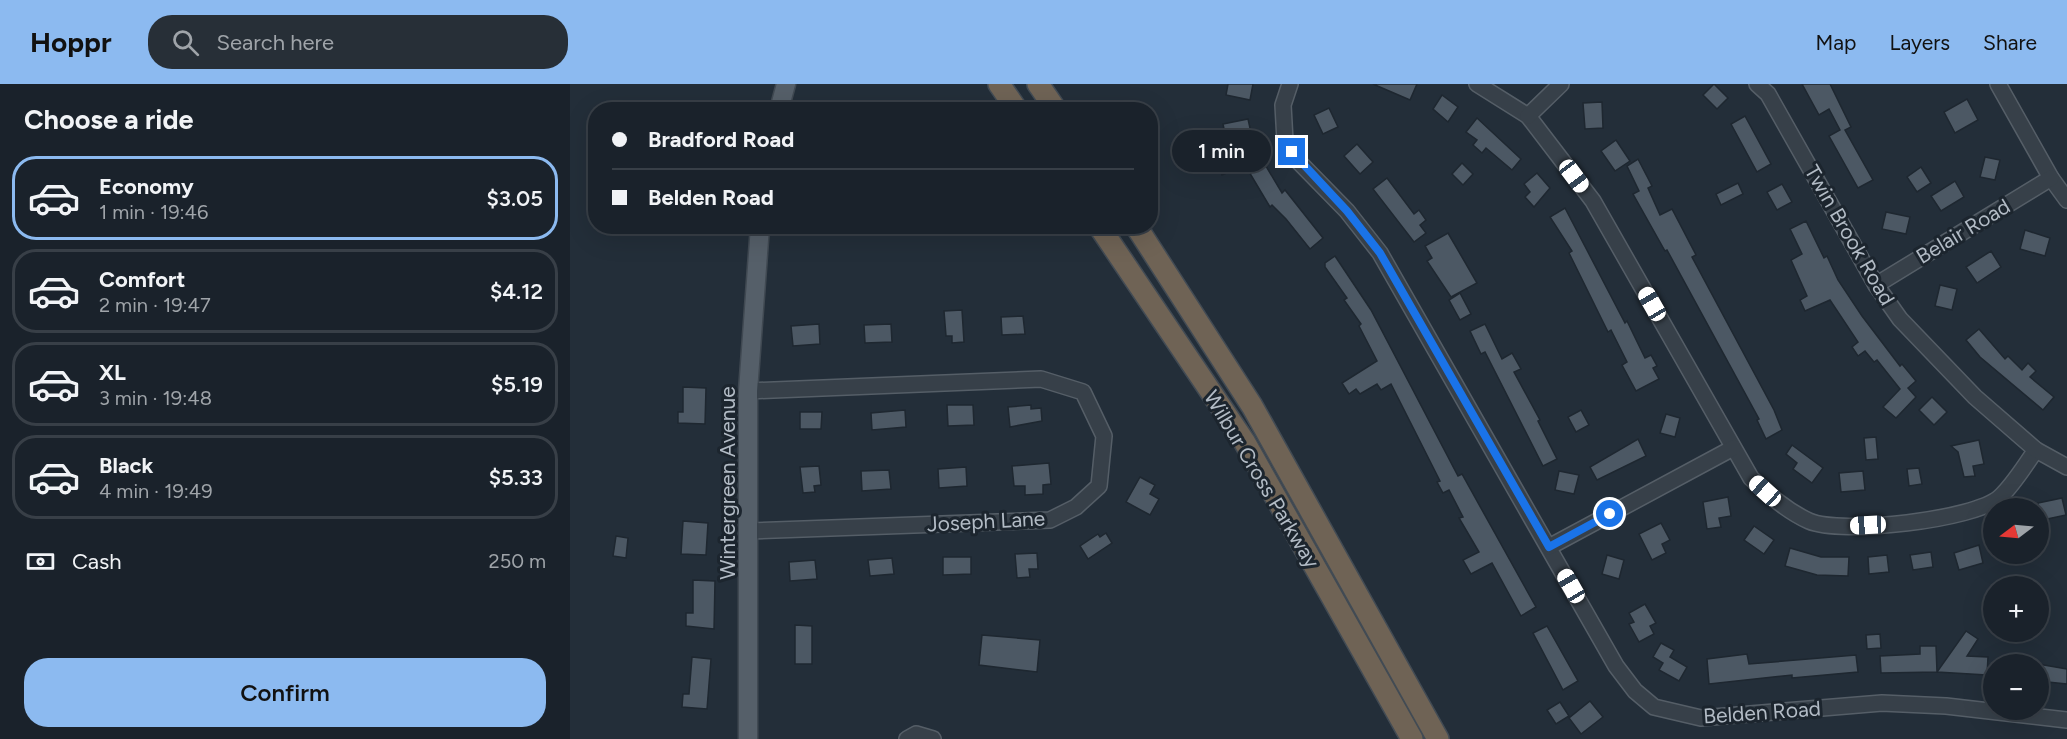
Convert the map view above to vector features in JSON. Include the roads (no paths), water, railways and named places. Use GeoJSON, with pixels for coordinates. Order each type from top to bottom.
{"type":"FeatureCollection","features":[{"type":"Feature","properties":{"kind":"highway"},"geometry":{"type":"LineString","coordinates":[[999,84],[1011,102]]}},
{"type":"Feature","properties":{"kind":"highway"},"geometry":{"type":"LineString","coordinates":[[1038,84],[1050,102]]}},
{"type":"Feature","properties":{"kind":"highway","name":"Wilbur Cross Parkway"},"geometry":{"type":"LineString","coordinates":[[1104,234],[1244,441],[1412,739]]}},
{"type":"Feature","properties":{"kind":"highway","name":"Wilbur Cross Parkway"},"geometry":{"type":"LineString","coordinates":[[1141,234],[1252,406],[1438,739]]}},
{"type":"Feature","properties":{"kind":"main road"},"geometry":{"type":"LineString","coordinates":[[781,102],[786,84]]}},
{"type":"Feature","properties":{"kind":"main road","name":"Wintergreen Avenue"},"geometry":{"type":"LineString","coordinates":[[748,739],[750,531],[748,391],[759,234]]}},
{"type":"Feature","properties":{"kind":"street","name":"Belden Road"},"geometry":{"type":"LineString","coordinates":[[1290,84],[1283,105],[1285,141],[1299,162],[1347,211],[1380,253],[1616,666],[1635,691],[1654,707],[1701,718],[1893,703],[1995,710],[2067,720]]}},
{"type":"Feature","properties":{"kind":"street"},"geometry":{"type":"LineString","coordinates":[[1477,84],[1528,116],[1593,201],[1751,478],[1779,504],[1811,523],[1848,526],[1927,521],[1979,510],[2000,497],[2036,450]]}},
{"type":"Feature","properties":{"kind":"street"},"geometry":{"type":"LineString","coordinates":[[1528,116],[1561,84]]}},
{"type":"Feature","properties":{"kind":"street","name":"Twin Brook Road"},"geometry":{"type":"LineString","coordinates":[[1757,84],[1768,94],[1876,285],[1922,345],[1975,398],[2036,450],[2067,467]]}},
{"type":"Feature","properties":{"kind":"street"},"geometry":{"type":"LineString","coordinates":[[1998,84],[2051,178],[2067,200]]}},
{"type":"Feature","properties":{"kind":"street","name":"Belair Road"},"geometry":{"type":"LineString","coordinates":[[1876,285],[2051,178]]}},
{"type":"Feature","properties":{"kind":"street","name":"Joseph Lane"},"geometry":{"type":"LineString","coordinates":[[748,391],[1041,379],[1083,392],[1104,436],[1099,486],[1076,507],[1050,520],[750,531]]}},
{"type":"Feature","properties":{"kind":"street"},"geometry":{"type":"LineString","coordinates":[[1549,547],[1733,448]]}},
{"type":"Feature","properties":{"kind":"street"},"geometry":{"type":"LineString","coordinates":[[907,739],[916,734],[933,739]]}}]}
